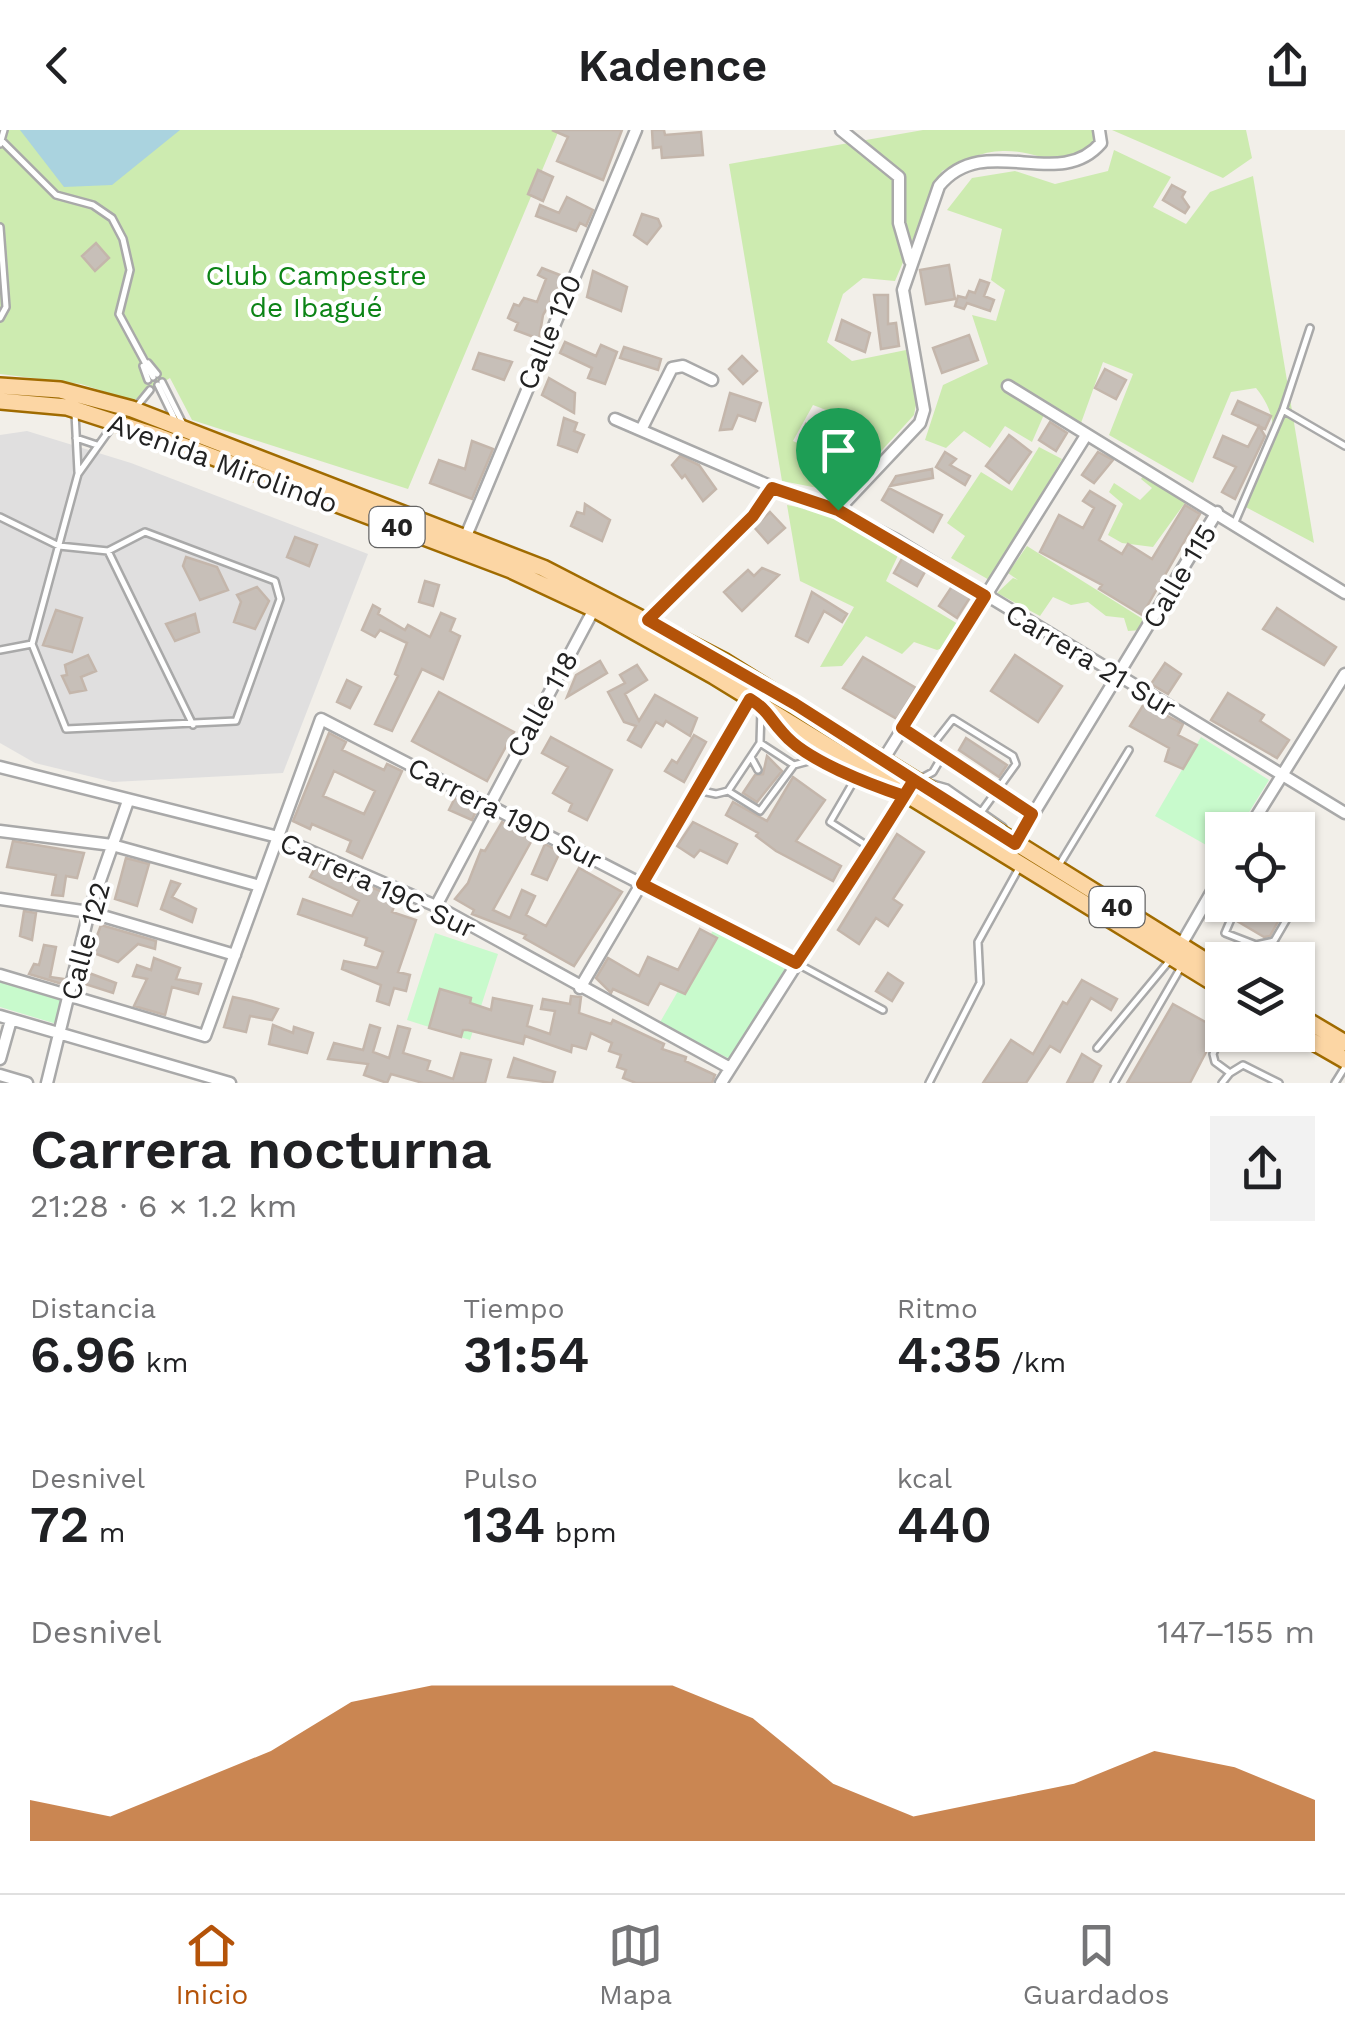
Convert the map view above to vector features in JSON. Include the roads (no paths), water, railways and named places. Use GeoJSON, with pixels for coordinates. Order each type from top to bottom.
{"type":"FeatureCollection","features":[{"type":"Feature","properties":{"kind":"main road","name":"Avenida Mirolindo"},"geometry":{"type":"LineString","coordinates":[[0,386],[60,390],[132,410],[543,568],[726,662],[1056,869],[1205,976]]}},
{"type":"Feature","properties":{"kind":"main road","name":"Avenida Mirolindo"},"geometry":{"type":"LineString","coordinates":[[0,401],[75,410],[115,422],[478,557],[594,610],[761,706],[1020,865],[1178,956],[1205,965]]}},
{"type":"Feature","properties":{"kind":"main road"},"geometry":{"type":"LineString","coordinates":[[1315,1024],[1344,1039]]}},
{"type":"Feature","properties":{"kind":"main road"},"geometry":{"type":"LineString","coordinates":[[1315,1044],[1345,1064]]}},
{"type":"Feature","properties":{"kind":"street","name":"Calle 120"},"geometry":{"type":"LineString","coordinates":[[466,536],[636,130]]}},
{"type":"Feature","properties":{"kind":"street"},"geometry":{"type":"LineString","coordinates":[[841,130],[898,177],[902,246],[910,261]]}},
{"type":"Feature","properties":{"kind":"street"},"geometry":{"type":"LineString","coordinates":[[838,510],[920,423],[924,394],[904,307],[910,261],[948,174],[965,164],[1001,156],[1069,164],[1082,161],[1101,144],[1099,130]]}},
{"type":"Feature","properties":{"kind":"street"},"geometry":{"type":"LineString","coordinates":[[642,430],[672,368],[683,366],[712,380]]}},
{"type":"Feature","properties":{"kind":"street"},"geometry":{"type":"LineString","coordinates":[[1008,386],[1345,593]]}},
{"type":"Feature","properties":{"kind":"street","name":"Carrera 21 Sur"},"geometry":{"type":"LineString","coordinates":[[615,419],[772,488],[838,510],[1345,813]]}},
{"type":"Feature","properties":{"kind":"street"},"geometry":{"type":"LineString","coordinates":[[883,760],[1085,436]]}},
{"type":"Feature","properties":{"kind":"street"},"geometry":{"type":"LineString","coordinates":[[648,620],[753,516],[772,488]]}},
{"type":"Feature","properties":{"kind":"street","name":"Calle 115"},"geometry":{"type":"LineString","coordinates":[[1014,843],[1217,512]]}},
{"type":"Feature","properties":{"kind":"street","name":"Calle 118"},"geometry":{"type":"LineString","coordinates":[[436,906],[594,610]]}},
{"type":"Feature","properties":{"kind":"street"},"geometry":{"type":"LineString","coordinates":[[1258,812],[1345,674]]}},
{"type":"Feature","properties":{"kind":"street"},"geometry":{"type":"LineString","coordinates":[[580,988],[697,790],[761,706]]}},
{"type":"Feature","properties":{"kind":"street","name":"Carrera 19D Sur"},"geometry":{"type":"LineString","coordinates":[[278,837],[321,719],[796,963]]}},
{"type":"Feature","properties":{"kind":"street","name":"Carrera 19C Sur"},"geometry":{"type":"LineString","coordinates":[[0,767],[278,837],[436,906],[730,1068]]}},
{"type":"Feature","properties":{"kind":"street"},"geometry":{"type":"LineString","coordinates":[[721,1083],[914,780]]}},
{"type":"Feature","properties":{"kind":"street","name":"Calle 122"},"geometry":{"type":"LineString","coordinates":[[47,1083],[89,912],[128,802]]}},
{"type":"Feature","properties":{"kind":"street"},"geometry":{"type":"LineString","coordinates":[[0,832],[112,845],[260,886]]}},
{"type":"Feature","properties":{"kind":"street"},"geometry":{"type":"LineString","coordinates":[[0,975],[205,1036],[278,837]]}},
{"type":"Feature","properties":{"kind":"street"},"geometry":{"type":"LineString","coordinates":[[0,899],[89,912],[235,954]]}},
{"type":"Feature","properties":{"kind":"street"},"geometry":{"type":"LineString","coordinates":[[1178,956],[1205,906]]}},
{"type":"Feature","properties":{"kind":"street"},"geometry":{"type":"LineString","coordinates":[[0,1059],[6,1018],[230,1083]]}},
{"type":"Feature","properties":{"kind":"street"},"geometry":{"type":"LineString","coordinates":[[0,1075],[27,1083]]}},
{"type":"Feature","properties":{"kind":"lane"},"geometry":{"type":"LineString","coordinates":[[4,130],[0,141],[56,195],[93,205],[112,218],[124,239],[130,270],[118,314],[153,377]]}},
{"type":"Feature","properties":{"kind":"lane"},"geometry":{"type":"LineString","coordinates":[[0,227],[6,307],[0,318]]}},
{"type":"Feature","properties":{"kind":"lane"},"geometry":{"type":"LineString","coordinates":[[1235,522],[1283,410],[1310,328]]}},
{"type":"Feature","properties":{"kind":"lane"},"geometry":{"type":"LineString","coordinates":[[160,384],[182,428],[166,400],[160,384]]}},
{"type":"Feature","properties":{"kind":"lane"},"geometry":{"type":"LineString","coordinates":[[132,410],[149,394],[166,400]]}},
{"type":"Feature","properties":{"kind":"lane"},"geometry":{"type":"LineString","coordinates":[[0,517],[59,546],[108,551],[145,532],[275,581],[280,599],[236,721],[66,730],[32,644],[59,546],[78,474],[75,410]]}},
{"type":"Feature","properties":{"kind":"lane"},"geometry":{"type":"LineString","coordinates":[[1283,410],[1345,446]]}},
{"type":"Feature","properties":{"kind":"lane"},"geometry":{"type":"LineString","coordinates":[[78,474],[115,422]]}},
{"type":"Feature","properties":{"kind":"lane"},"geometry":{"type":"LineString","coordinates":[[76,438],[97,445]]}},
{"type":"Feature","properties":{"kind":"lane"},"geometry":{"type":"LineString","coordinates":[[108,551],[194,725]]}},
{"type":"Feature","properties":{"kind":"lane"},"geometry":{"type":"LineString","coordinates":[[0,650],[32,644]]}},
{"type":"Feature","properties":{"kind":"lane"},"geometry":{"type":"LineString","coordinates":[[697,790],[716,794],[728,791],[760,743],[761,706]]}},
{"type":"Feature","properties":{"kind":"lane"},"geometry":{"type":"LineString","coordinates":[[761,706],[784,735],[820,758],[855,779],[904,796]]}},
{"type":"Feature","properties":{"kind":"lane"},"geometry":{"type":"LineString","coordinates":[[931,747],[953,719],[1014,756],[1016,764],[982,811]]}},
{"type":"Feature","properties":{"kind":"lane"},"geometry":{"type":"LineString","coordinates":[[902,728],[1032,814]]}},
{"type":"Feature","properties":{"kind":"lane"},"geometry":{"type":"LineString","coordinates":[[760,743],[794,765]]}},
{"type":"Feature","properties":{"kind":"lane"},"geometry":{"type":"LineString","coordinates":[[1056,869],[1129,750]]}},
{"type":"Feature","properties":{"kind":"lane"},"geometry":{"type":"LineString","coordinates":[[914,780],[933,772],[943,755]]}},
{"type":"Feature","properties":{"kind":"lane"},"geometry":{"type":"LineString","coordinates":[[751,756],[758,770]]}},
{"type":"Feature","properties":{"kind":"lane"},"geometry":{"type":"LineString","coordinates":[[728,791],[760,810],[794,765],[820,758]]}},
{"type":"Feature","properties":{"kind":"lane"},"geometry":{"type":"LineString","coordinates":[[855,779],[830,822],[872,848]]}},
{"type":"Feature","properties":{"kind":"lane"},"geometry":{"type":"LineString","coordinates":[[772,780],[783,780]]}},
{"type":"Feature","properties":{"kind":"lane"},"geometry":{"type":"LineString","coordinates":[[914,780],[947,788],[1001,824],[1014,843]]}},
{"type":"Feature","properties":{"kind":"lane"},"geometry":{"type":"LineString","coordinates":[[929,1083],[980,983],[978,942],[1020,865]]}},
{"type":"Feature","properties":{"kind":"lane"},"geometry":{"type":"LineString","coordinates":[[1230,922],[1225,934],[1246,942]]}},
{"type":"Feature","properties":{"kind":"lane"},"geometry":{"type":"LineString","coordinates":[[1097,1048],[1178,956]]}},
{"type":"Feature","properties":{"kind":"lane"},"geometry":{"type":"LineString","coordinates":[[1114,1083],[1178,956]]}},
{"type":"Feature","properties":{"kind":"lane"},"geometry":{"type":"LineString","coordinates":[[796,963],[883,1010]]}},
{"type":"Feature","properties":{"kind":"lane"},"geometry":{"type":"LineString","coordinates":[[1215,1052],[1213,1058],[1230,1073]]}},
{"type":"Feature","properties":{"kind":"lane"},"geometry":{"type":"LineString","coordinates":[[1222,1083],[1242,1064],[1278,1083]]}},
{"type":"Feature","properties":{"kind":"lane"},"geometry":{"type":"LineString","coordinates":[[1336,1083],[1345,1064]]}},
{"type":"Feature","properties":{"kind":"water"},"geometry":{"type":"Polygon","coordinates":[[[20,130],[180,130],[112,185],[64,187],[20,130]]]}},
{"type":"Feature","properties":{"kind":"park label","name":"Club Campestre de Ibagué"},"geometry":{"type":"Point","coordinates":[316,291]}}]}
